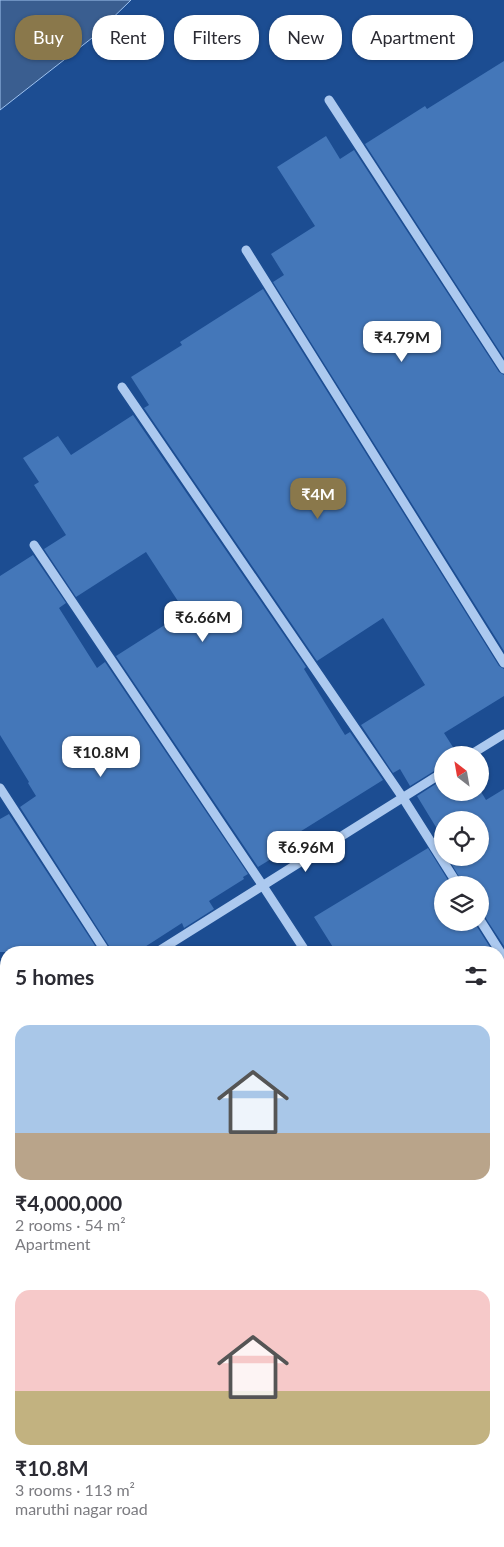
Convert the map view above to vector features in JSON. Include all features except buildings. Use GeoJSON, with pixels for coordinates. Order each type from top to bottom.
{"type":"FeatureCollection","features":[{"type":"Feature","properties":{"kind":"street"},"geometry":{"type":"LineString","coordinates":[[329,100],[504,369]]}},
{"type":"Feature","properties":{"kind":"street"},"geometry":{"type":"LineString","coordinates":[[246,250],[504,663]]}},
{"type":"Feature","properties":{"kind":"street"},"geometry":{"type":"LineString","coordinates":[[122,387],[403,798],[452,876]]}},
{"type":"Feature","properties":{"kind":"street"},"geometry":{"type":"LineString","coordinates":[[34,545],[302,946]]}},
{"type":"Feature","properties":{"kind":"street"},"geometry":{"type":"LineString","coordinates":[[485,746],[504,734]]}},
{"type":"Feature","properties":{"kind":"street"},"geometry":{"type":"LineString","coordinates":[[168,946],[434,778]]}},
{"type":"Feature","properties":{"kind":"street"},"geometry":{"type":"LineString","coordinates":[[0,788],[102,946]]}},
{"type":"Feature","properties":{"kind":"street"},"geometry":{"type":"LineString","coordinates":[[487,931],[496,946]]}},
{"type":"Feature","properties":{"kind":"water"},"geometry":{"type":"Polygon","coordinates":[[[0,0],[131,0],[116,15],[92,15],[92,38],[82,46],[82,15],[15,15],[15,60],[64,60],[0,110],[0,0]]]}}]}
